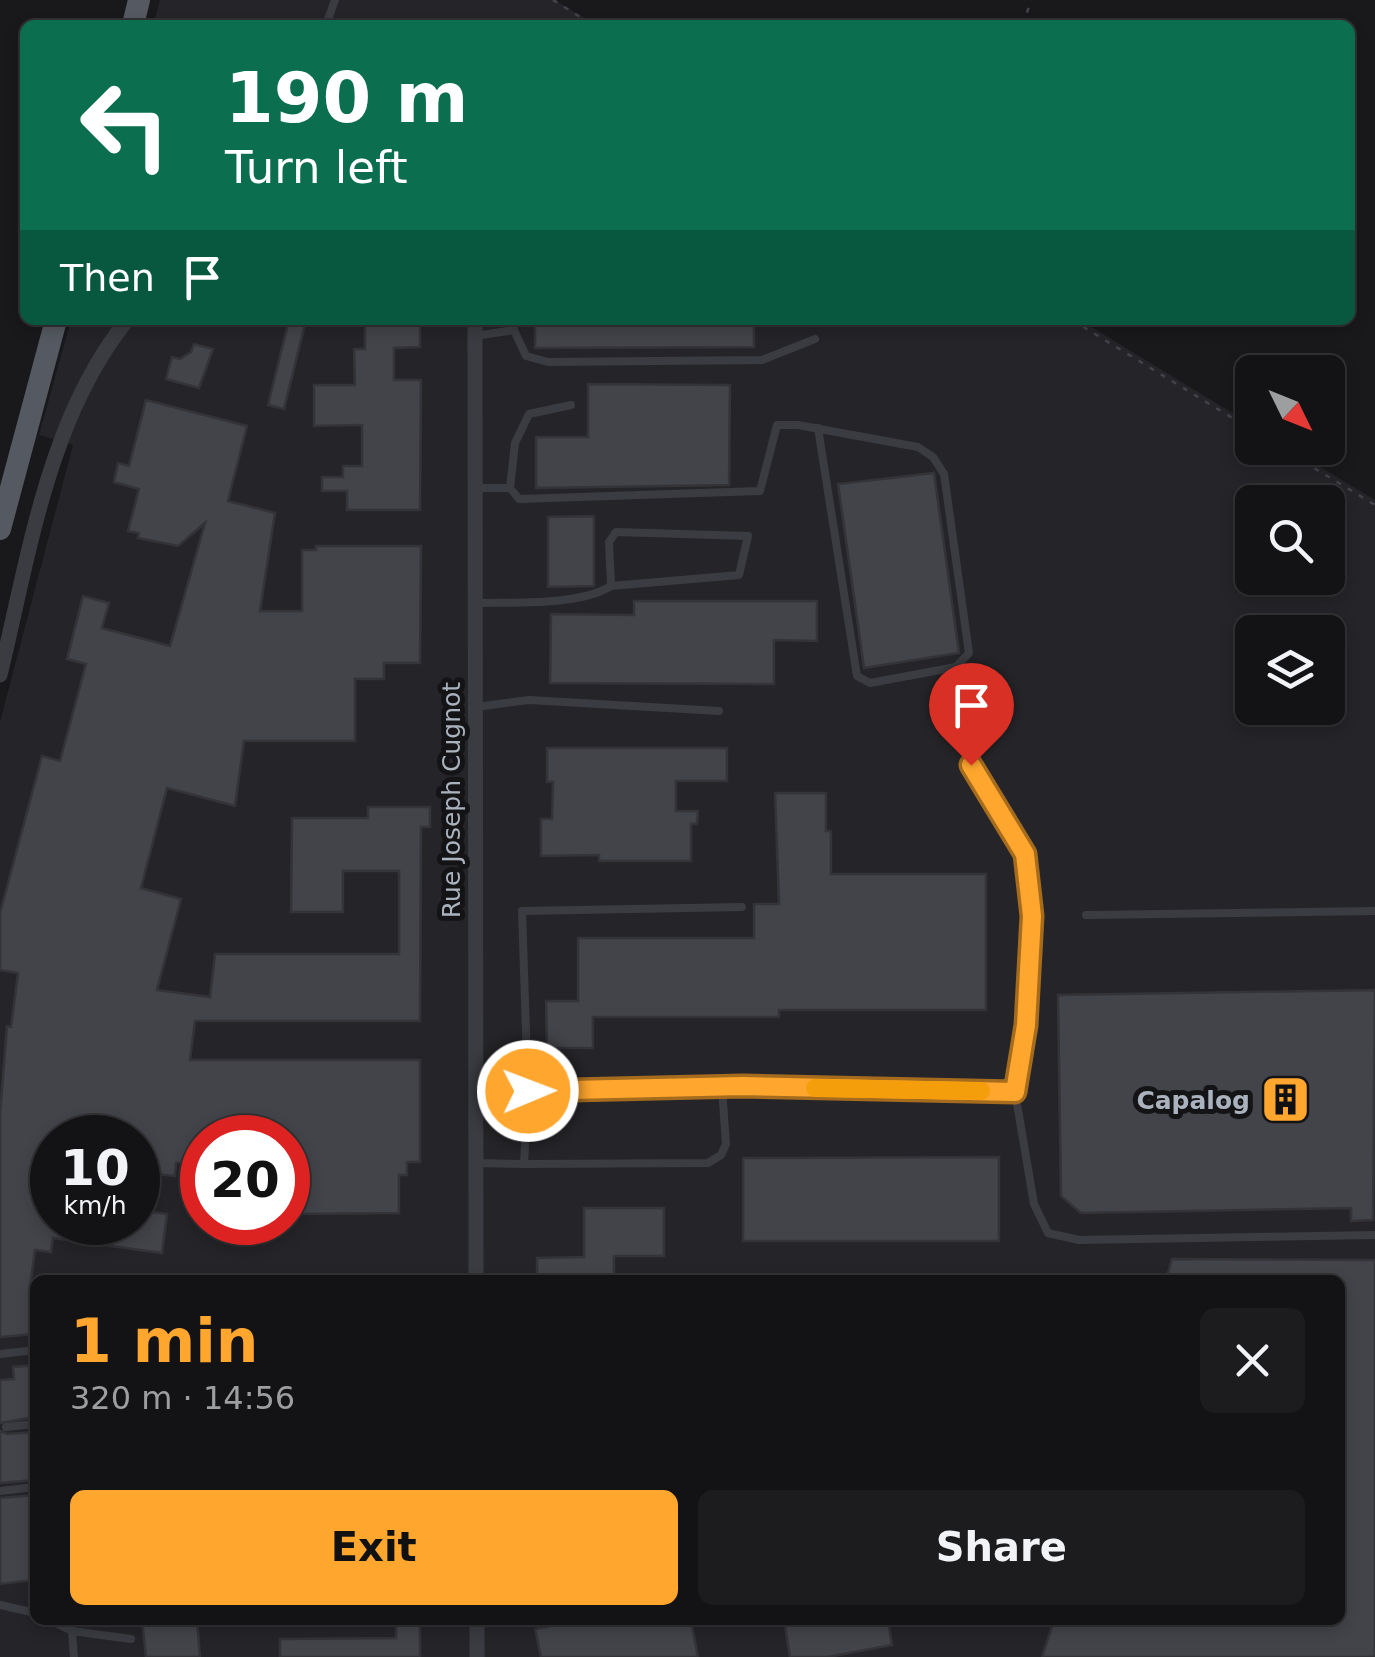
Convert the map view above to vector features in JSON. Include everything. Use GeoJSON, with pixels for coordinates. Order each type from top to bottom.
{"type":"FeatureCollection","features":[{"type":"Feature","properties":{"kind":"main road"},"geometry":{"type":"LineString","coordinates":[[0,529],[55,325]]}},
{"type":"Feature","properties":{"kind":"street"},"geometry":{"type":"LineString","coordinates":[[0,675],[43,502],[72,411],[123,325]]}},
{"type":"Feature","properties":{"kind":"street","name":"Rue Joseph Cugnot"},"geometry":{"type":"LineString","coordinates":[[475,328],[476,1275]]}},
{"type":"Feature","properties":{"kind":"street"},"geometry":{"type":"LineString","coordinates":[[477,1625],[477,1657]]}},
{"type":"Feature","properties":{"kind":"lane"},"geometry":{"type":"LineString","coordinates":[[475,328],[514,325],[526,356],[548,362],[762,360],[816,339]]}},
{"type":"Feature","properties":{"kind":"lane"},"geometry":{"type":"LineString","coordinates":[[571,405],[529,414],[516,442],[510,488],[519,499],[760,491],[777,425],[818,428],[918,446],[942,468],[968,653],[956,667],[870,683],[857,676],[818,428]]}},
{"type":"Feature","properties":{"kind":"lane"},"geometry":{"type":"LineString","coordinates":[[475,488],[510,488]]}},
{"type":"Feature","properties":{"kind":"lane"},"geometry":{"type":"LineString","coordinates":[[475,603],[572,598],[600,594],[612,586],[739,575],[748,536],[616,532],[609,542],[612,586]]}},
{"type":"Feature","properties":{"kind":"lane"},"geometry":{"type":"LineString","coordinates":[[476,707],[529,700],[719,711]]}},
{"type":"Feature","properties":{"kind":"lane"},"geometry":{"type":"LineString","coordinates":[[971,765],[1025,854],[1032,916],[1026,1025],[1015,1092],[1034,1204],[1048,1233],[1079,1240],[1375,1235]]}},
{"type":"Feature","properties":{"kind":"lane"},"geometry":{"type":"LineString","coordinates":[[524,1164],[528,1091],[522,911],[742,907]]}},
{"type":"Feature","properties":{"kind":"lane"},"geometry":{"type":"LineString","coordinates":[[1086,915],[1375,911]]}},
{"type":"Feature","properties":{"kind":"lane"},"geometry":{"type":"LineString","coordinates":[[476,1164],[708,1164],[726,1144],[722,1088]]}},
{"type":"Feature","properties":{"kind":"lane"},"geometry":{"type":"LineString","coordinates":[[528,1091],[722,1088],[1015,1092]]}},
{"type":"Feature","properties":{"kind":"lane"},"geometry":{"type":"LineString","coordinates":[[0,1354],[30,1351]]}},
{"type":"Feature","properties":{"kind":"lane"},"geometry":{"type":"LineString","coordinates":[[6,1427],[30,1425]]}},
{"type":"Feature","properties":{"kind":"lane"},"geometry":{"type":"LineString","coordinates":[[0,1492],[30,1488]]}},
{"type":"Feature","properties":{"kind":"lane"},"geometry":{"type":"LineString","coordinates":[[0,1605],[30,1612]]}},
{"type":"Feature","properties":{"kind":"lane"},"geometry":{"type":"LineString","coordinates":[[59,1625],[72,1632],[131,1639]]}},
{"type":"Feature","properties":{"kind":"lane"},"geometry":{"type":"LineString","coordinates":[[72,1632],[74,1657]]}},
{"type":"Feature","properties":{"kind":"path"},"geometry":{"type":"LineString","coordinates":[[552,0],[585,20]]}},
{"type":"Feature","properties":{"kind":"path"},"geometry":{"type":"LineString","coordinates":[[1080,325],[1235,420]]}},
{"type":"Feature","properties":{"kind":"path"},"geometry":{"type":"LineString","coordinates":[[1309,465],[1375,505]]}},
{"type":"Feature","properties":{"kind":"shaded area"},"geometry":{"type":"Polygon","coordinates":[[[160,0],[555,0],[588,20],[154,20],[160,0]]]}},
{"type":"Feature","properties":{"kind":"shaded area"},"geometry":{"type":"Polygon","coordinates":[[[70,325],[1088,325],[1235,415],[1235,465],[1317,465],[1375,500],[1375,1657],[0,1657],[0,722],[73,445],[39,435],[70,325]]]}},
{"type":"Feature","properties":{"kind":"building"},"geometry":{"type":"Polygon","coordinates":[[[288,325],[305,325],[284,409],[268,405],[288,325]]]}},
{"type":"Feature","properties":{"kind":"building"},"geometry":{"type":"Polygon","coordinates":[[[365,325],[420,325],[420,347],[394,348],[394,380],[421,380],[420,510],[347,510],[347,491],[322,491],[322,477],[343,477],[343,466],[362,466],[362,425],[314,426],[314,385],[355,385],[354,349],[365,349],[365,325]]]}},
{"type":"Feature","properties":{"kind":"building"},"geometry":{"type":"Polygon","coordinates":[[[535,325],[754,325],[754,347],[535,348],[535,325]]]}},
{"type":"Feature","properties":{"kind":"building"},"geometry":{"type":"Polygon","coordinates":[[[194,344],[213,349],[199,388],[166,379],[172,357],[180,359],[191,352],[194,344]]]}},
{"type":"Feature","properties":{"kind":"building"},"geometry":{"type":"Polygon","coordinates":[[[588,384],[730,385],[729,485],[536,488],[536,437],[588,437],[588,384]]]}},
{"type":"Feature","properties":{"kind":"building"},"geometry":{"type":"Polygon","coordinates":[[[146,400],[247,426],[228,501],[275,513],[260,611],[302,611],[302,550],[316,550],[316,546],[421,546],[420,663],[384,663],[384,679],[355,679],[355,741],[244,741],[235,806],[167,788],[141,888],[181,899],[157,990],[210,997],[215,954],[399,954],[399,871],[343,871],[343,912],[291,912],[292,818],[368,818],[368,807],[430,807],[430,827],[421,827],[420,1021],[195,1021],[190,1060],[420,1060],[420,1162],[407,1162],[407,1175],[399,1175],[399,1213],[310,1214],[310,1115],[180,1115],[180,1163],[176,1163],[175,1176],[160,1174],[160,1115],[30,1115],[30,1245],[52,1245],[51,1252],[35,1250],[30,1275],[30,1334],[0,1337],[0,1114],[7,1026],[11,1027],[18,973],[0,970],[0,913],[42,756],[60,761],[86,664],[67,659],[83,596],[109,603],[102,628],[170,646],[205,523],[178,546],[138,538],[139,533],[128,531],[139,489],[114,482],[118,463],[129,466],[146,400]]]}},
{"type":"Feature","properties":{"kind":"building"},"geometry":{"type":"Polygon","coordinates":[[[934,473],[959,653],[864,668],[838,484],[934,473]]]}},
{"type":"Feature","properties":{"kind":"building"},"geometry":{"type":"Polygon","coordinates":[[[594,516],[594,586],[548,587],[548,517],[594,516]]]}},
{"type":"Feature","properties":{"kind":"building"},"geometry":{"type":"Polygon","coordinates":[[[634,601],[817,601],[817,641],[774,640],[774,684],[550,683],[551,614],[634,615],[634,601]]]}},
{"type":"Feature","properties":{"kind":"building"},"geometry":{"type":"Polygon","coordinates":[[[547,748],[727,748],[727,781],[676,781],[676,811],[698,811],[697,824],[691,824],[691,861],[599,861],[599,855],[541,856],[541,819],[552,819],[553,782],[547,782],[547,748]]]}},
{"type":"Feature","properties":{"kind":"building"},"geometry":{"type":"Polygon","coordinates":[[[775,793],[826,793],[831,874],[986,874],[986,1010],[779,1010],[779,1017],[593,1017],[593,1048],[547,1048],[546,1001],[578,1001],[578,938],[754,938],[754,904],[779,904],[775,793]]]}},
{"type":"Feature","properties":{"kind":"building"},"geometry":{"type":"Polygon","coordinates":[[[1375,990],[1373,1220],[1351,1221],[1351,1208],[1081,1213],[1061,1196],[1058,995],[1375,990]]]}},
{"type":"Feature","properties":{"kind":"building"},"geometry":{"type":"Polygon","coordinates":[[[999,1157],[999,1241],[743,1241],[743,1158],[999,1157]]]}},
{"type":"Feature","properties":{"kind":"building"},"geometry":{"type":"Polygon","coordinates":[[[584,1208],[664,1208],[664,1256],[614,1256],[614,1275],[537,1275],[537,1258],[584,1257],[584,1208]]]}},
{"type":"Feature","properties":{"kind":"building"},"geometry":{"type":"Polygon","coordinates":[[[160,1213],[167,1214],[162,1253],[104,1245],[160,1245],[160,1213]]]}},
{"type":"Feature","properties":{"kind":"building"},"geometry":{"type":"Polygon","coordinates":[[[1172,1259],[1375,1260],[1375,1657],[1042,1657],[1052,1625],[1345,1625],[1345,1275],[1167,1275],[1172,1259]]]}},
{"type":"Feature","properties":{"kind":"building"},"geometry":{"type":"Polygon","coordinates":[[[30,1365],[30,1418],[0,1423],[0,1380],[14,1379],[13,1367],[30,1365]]]}},
{"type":"Feature","properties":{"kind":"building"},"geometry":{"type":"Polygon","coordinates":[[[0,1431],[30,1432],[30,1480],[0,1483],[0,1431]]]}},
{"type":"Feature","properties":{"kind":"building"},"geometry":{"type":"Polygon","coordinates":[[[30,1495],[30,1581],[0,1584],[0,1498],[30,1495]]]}},
{"type":"Feature","properties":{"kind":"building"},"geometry":{"type":"Polygon","coordinates":[[[143,1625],[197,1625],[200,1657],[146,1657],[143,1625]]]}},
{"type":"Feature","properties":{"kind":"building"},"geometry":{"type":"Polygon","coordinates":[[[396,1625],[420,1625],[420,1657],[280,1657],[280,1639],[396,1638],[396,1625]]]}},
{"type":"Feature","properties":{"kind":"building"},"geometry":{"type":"Polygon","coordinates":[[[557,1625],[692,1625],[698,1657],[541,1657],[535,1629],[557,1625]]]}},
{"type":"Feature","properties":{"kind":"building"},"geometry":{"type":"Polygon","coordinates":[[[785,1625],[889,1625],[892,1645],[828,1657],[790,1657],[785,1625]]]}},
{"type":"Feature","properties":{"kind":"slow traffic"},"geometry":{"type":"LineString","coordinates":[[815,1088],[981,1091]]}},
{"type":"Feature","properties":{"kind":"place","name":"Capalog"},"geometry":{"type":"Point","coordinates":[1285,1100]}},
{"type":"Feature","properties":{"kind":"route"},"geometry":{"type":"LineString","coordinates":[[528,1091],[743,1086],[1015,1092],[1026,1025],[1032,916],[1025,854],[971,765]]}}]}
